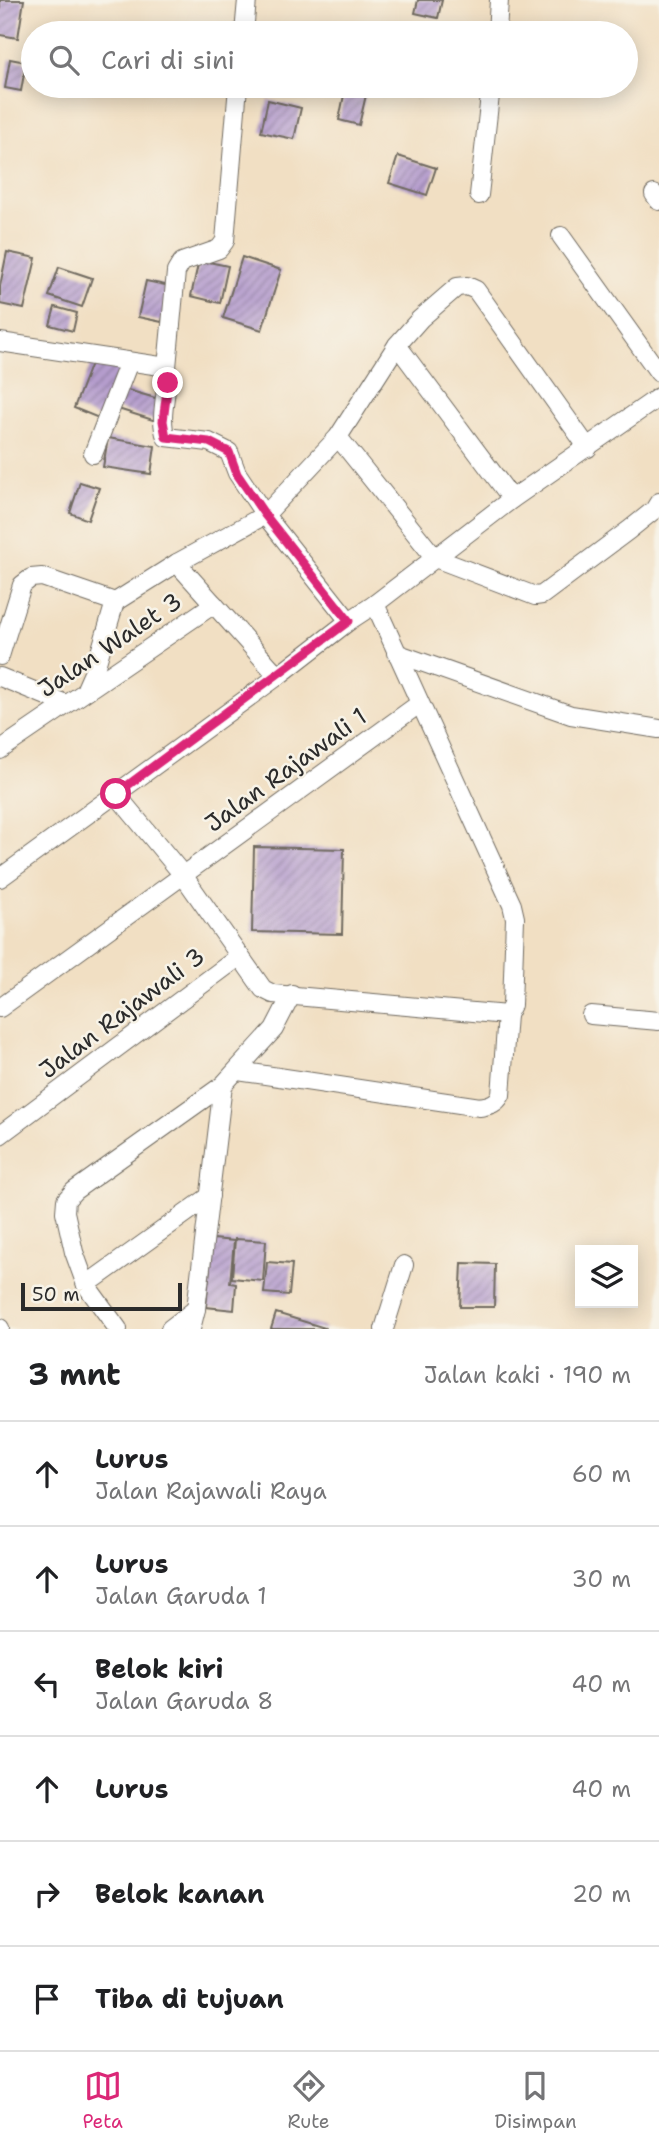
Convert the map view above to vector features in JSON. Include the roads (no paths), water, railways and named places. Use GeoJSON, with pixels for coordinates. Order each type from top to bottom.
{"type":"FeatureCollection","features":[{"type":"Feature","properties":{"kind":"street"},"geometry":{"type":"LineString","coordinates":[[245,21],[247,0]]}},
{"type":"Feature","properties":{"kind":"street"},"geometry":{"type":"LineString","coordinates":[[498,21],[499,0]]}},
{"type":"Feature","properties":{"kind":"street"},"geometry":{"type":"LineString","coordinates":[[237,98],[225,241],[219,249],[182,262],[176,272],[163,421],[166,437],[209,442],[229,452],[237,474],[265,515],[349,621]]}},
{"type":"Feature","properties":{"kind":"street"},"geometry":{"type":"LineString","coordinates":[[479,195],[490,98]]}},
{"type":"Feature","properties":{"kind":"street"},"geometry":{"type":"LineString","coordinates":[[561,236],[659,373]]}},
{"type":"Feature","properties":{"kind":"street"},"geometry":{"type":"LineString","coordinates":[[84,692],[96,666],[115,602],[177,563],[265,515],[338,437],[397,345],[421,318],[457,287],[467,286],[476,290],[588,448]]}},
{"type":"Feature","properties":{"kind":"street"},"geometry":{"type":"LineString","coordinates":[[0,342],[167,367]]}},
{"type":"Feature","properties":{"kind":"street"},"geometry":{"type":"LineString","coordinates":[[397,345],[512,499]]}},
{"type":"Feature","properties":{"kind":"street"},"geometry":{"type":"LineString","coordinates":[[93,454],[129,362]]}},
{"type":"Feature","properties":{"kind":"street"},"geometry":{"type":"LineString","coordinates":[[0,878],[278,676],[512,499],[659,397]]}},
{"type":"Feature","properties":{"kind":"street"},"geometry":{"type":"LineString","coordinates":[[338,437],[435,558],[535,596],[542,595],[629,530],[654,510],[659,502]]}},
{"type":"Feature","properties":{"kind":"street"},"geometry":{"type":"LineString","coordinates":[[177,563],[278,676]]}},
{"type":"Feature","properties":{"kind":"street"},"geometry":{"type":"LineString","coordinates":[[0,656],[22,585],[31,578],[42,577],[115,602]]}},
{"type":"Feature","properties":{"kind":"street","name":"Jalan Walet 3"},"geometry":{"type":"LineString","coordinates":[[0,750],[214,604]]}},
{"type":"Feature","properties":{"kind":"street"},"geometry":{"type":"LineString","coordinates":[[238,1071],[480,1107],[497,1101],[501,1095],[507,1015],[512,1005],[515,918],[512,905],[375,604]]}},
{"type":"Feature","properties":{"kind":"street"},"geometry":{"type":"LineString","coordinates":[[396,653],[571,715],[659,729]]}},
{"type":"Feature","properties":{"kind":"street"},"geometry":{"type":"LineString","coordinates":[[0,677],[66,704]]}},
{"type":"Feature","properties":{"kind":"street","name":"Jalan Rajawali 1"},"geometry":{"type":"LineString","coordinates":[[0,1008],[419,704]]}},
{"type":"Feature","properties":{"kind":"street"},"geometry":{"type":"LineString","coordinates":[[116,794],[183,875],[263,989],[273,994],[507,1015]]}},
{"type":"Feature","properties":{"kind":"street","name":"Jalan Rajawali 3"},"geometry":{"type":"LineString","coordinates":[[0,1135],[240,956]]}},
{"type":"Feature","properties":{"kind":"street"},"geometry":{"type":"LineString","coordinates":[[118,1329],[86,1285],[74,1252],[65,1212],[66,1200],[74,1191],[223,1085],[274,1029],[292,994]]}},
{"type":"Feature","properties":{"kind":"street"},"geometry":{"type":"LineString","coordinates":[[591,1015],[659,1021]]}},
{"type":"Feature","properties":{"kind":"street"},"geometry":{"type":"LineString","coordinates":[[191,1329],[196,1309],[223,1085]]}},
{"type":"Feature","properties":{"kind":"street"},"geometry":{"type":"LineString","coordinates":[[86,1285],[210,1196]]}},
{"type":"Feature","properties":{"kind":"street"},"geometry":{"type":"LineString","coordinates":[[384,1329],[404,1265]]}},
{"type":"Feature","properties":{"kind":"street"},"geometry":{"type":"LineString","coordinates":[[170,1329],[196,1309]]}}]}
